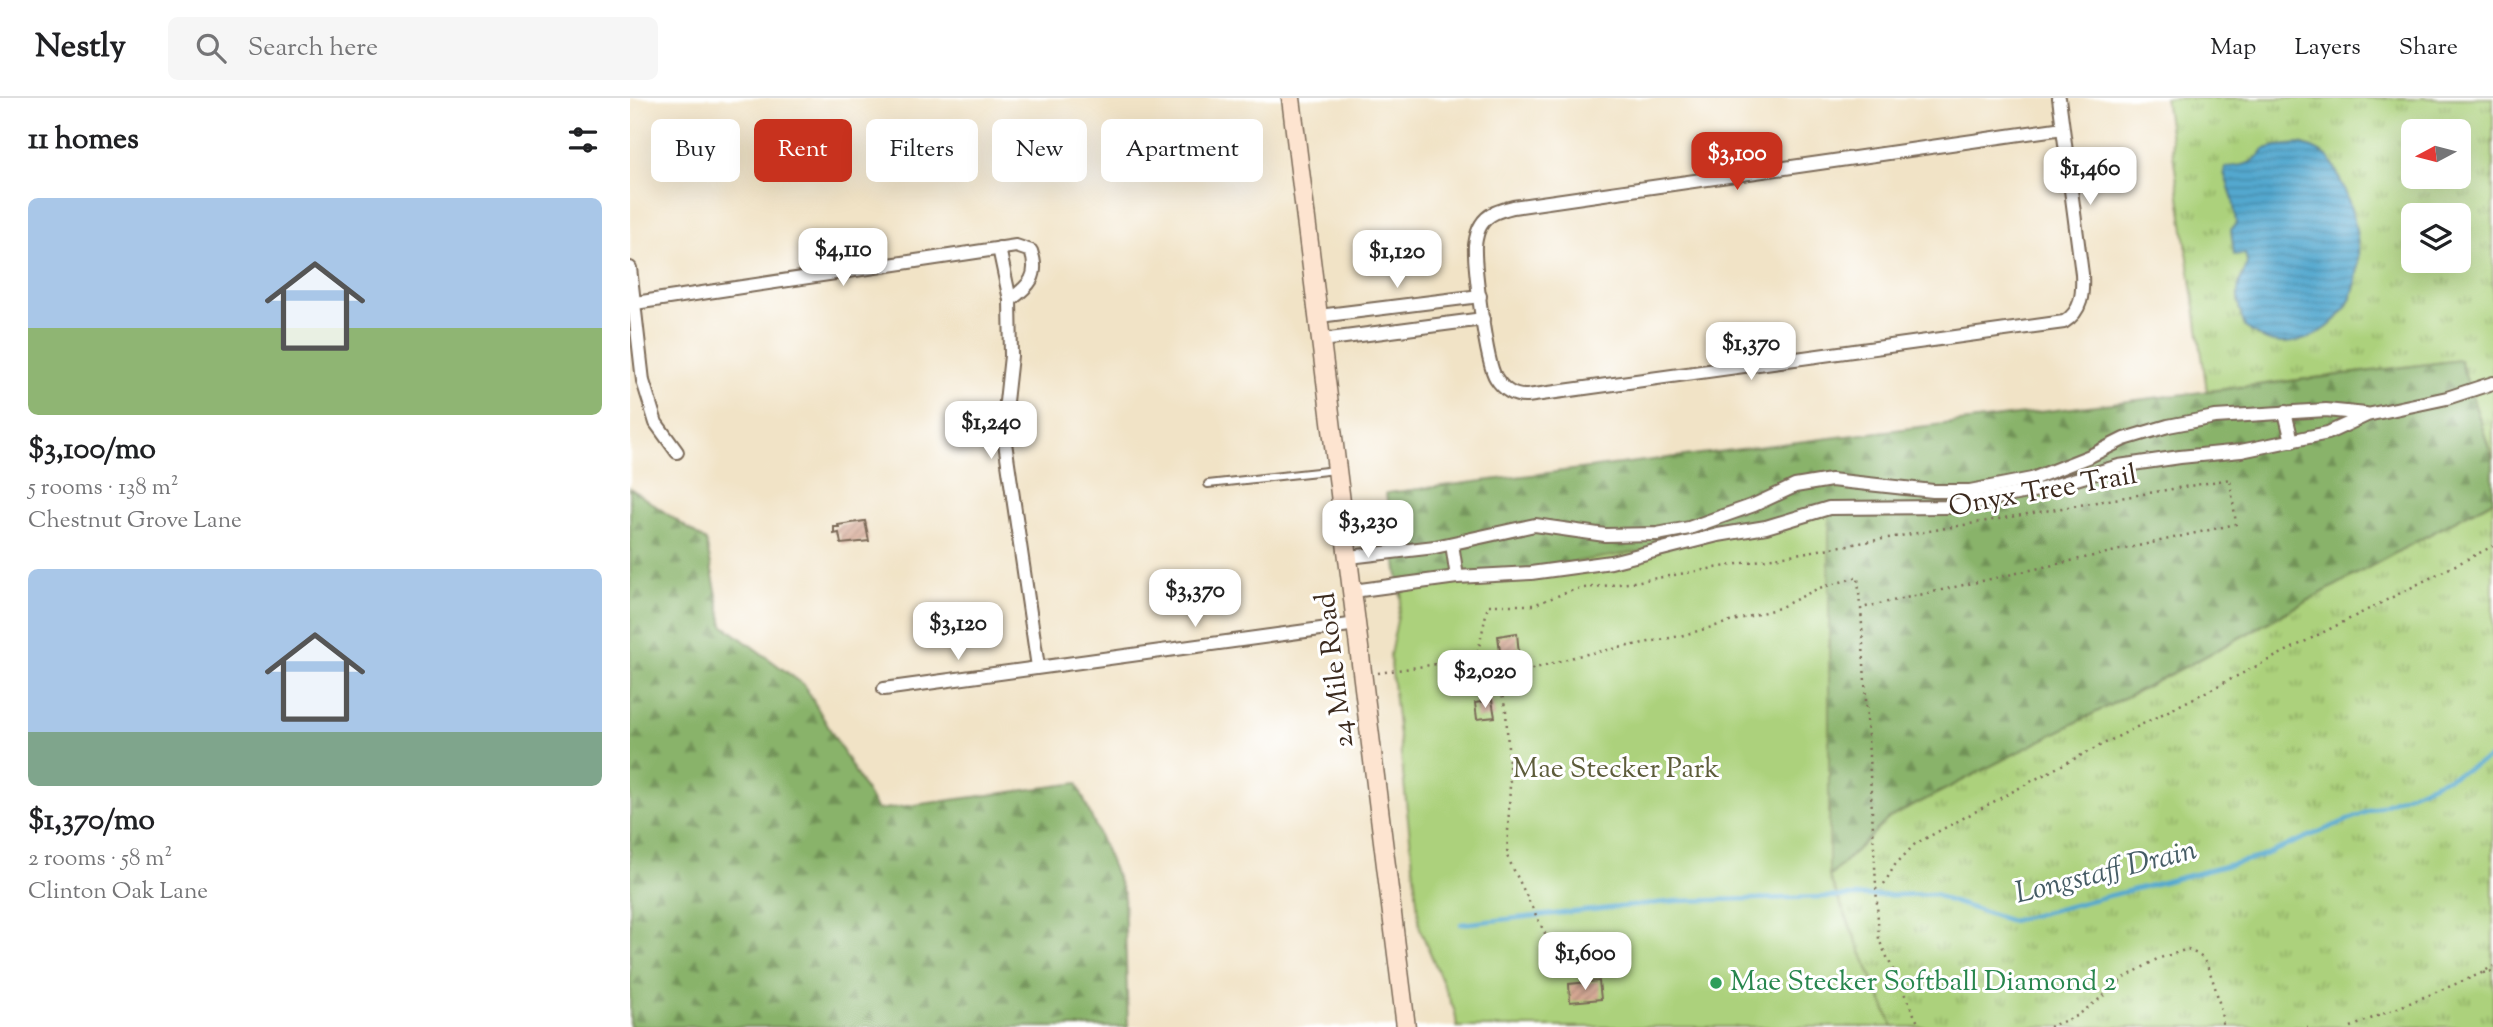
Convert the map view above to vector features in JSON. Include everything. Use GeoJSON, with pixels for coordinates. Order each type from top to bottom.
{"type":"FeatureCollection","features":[{"type":"Feature","properties":{"kind":"street","name":"24 Mile Road"},"geometry":{"type":"LineString","coordinates":[[1292,98],[1406,1027]]}},
{"type":"Feature","properties":{"kind":"street"},"geometry":{"type":"LineString","coordinates":[[2059,98],[2063,128],[2082,274],[2082,291],[2077,310],[2068,319],[2056,324],[1521,396],[1504,388],[1492,371],[1475,256],[1478,232],[1487,218],[1503,209],[2063,128]]}},
{"type":"Feature","properties":{"kind":"street"},"geometry":{"type":"LineString","coordinates":[[635,303],[1016,246],[1031,251],[1036,264],[1029,286],[1010,300]]}},
{"type":"Feature","properties":{"kind":"street"},"geometry":{"type":"LineString","coordinates":[[999,248],[1010,300],[1011,356],[1003,429],[1038,667]]}},
{"type":"Feature","properties":{"kind":"street"},"geometry":{"type":"LineString","coordinates":[[630,268],[643,382],[656,423],[677,452]]}},
{"type":"Feature","properties":{"kind":"street"},"geometry":{"type":"LineString","coordinates":[[1319,316],[1480,296]]}},
{"type":"Feature","properties":{"kind":"street"},"geometry":{"type":"LineString","coordinates":[[1322,340],[1483,319]]}},
{"type":"Feature","properties":{"kind":"street"},"geometry":{"type":"LineString","coordinates":[[1353,591],[1457,577],[1531,573],[1611,562],[1718,534],[1766,527],[1829,508],[1946,507],[2119,466],[2241,452],[2328,433],[2367,415],[2446,398],[2493,383]]}},
{"type":"Feature","properties":{"kind":"street"},"geometry":{"type":"LineString","coordinates":[[1349,557],[1452,544],[1535,525],[1605,535],[1657,534],[1682,529],[1754,505],[1795,486],[1831,480],[1946,491],[2033,485],[2124,439],[2168,426],[2215,417],[2285,412],[2326,410],[2367,415]]}},
{"type":"Feature","properties":{"kind":"street"},"geometry":{"type":"LineString","coordinates":[[2285,412],[2291,441]]}},
{"type":"Feature","properties":{"kind":"street"},"geometry":{"type":"LineString","coordinates":[[1682,529],[1685,543]]}},
{"type":"Feature","properties":{"kind":"street"},"geometry":{"type":"LineString","coordinates":[[1452,544],[1457,577]]}},
{"type":"Feature","properties":{"kind":"street"},"geometry":{"type":"LineString","coordinates":[[884,689],[1357,624]]}},
{"type":"Feature","properties":{"kind":"lane"},"geometry":{"type":"LineString","coordinates":[[1208,484],[1338,470]]}},
{"type":"Feature","properties":{"kind":"path","name":"Onyx Tree Trail"},"geometry":{"type":"LineString","coordinates":[[1478,652],[1488,605],[1533,606],[1576,589],[1628,583],[2230,479],[2236,524],[1861,608]]}},
{"type":"Feature","properties":{"kind":"path"},"geometry":{"type":"LineString","coordinates":[[1884,884],[1895,865],[1915,844],[2062,765],[2493,546]]}},
{"type":"Feature","properties":{"kind":"path"},"geometry":{"type":"LineString","coordinates":[[1498,679],[1577,656],[1680,636],[1779,608],[1819,588],[1858,577],[1880,940],[1920,1027]]}},
{"type":"Feature","properties":{"kind":"path"},"geometry":{"type":"LineString","coordinates":[[1363,675],[1437,664],[1478,652],[1498,679],[1507,723],[1510,785],[1507,856],[1557,958]]}},
{"type":"Feature","properties":{"kind":"path"},"geometry":{"type":"LineString","coordinates":[[2049,1027],[2077,1016],[2124,978],[2157,959],[2188,949],[2203,958],[2214,984],[2223,1018],[2222,1027]]}},
{"type":"Feature","properties":{"kind":"path"},"geometry":{"type":"LineString","coordinates":[[2351,1027],[2480,974],[2493,966]]}},
{"type":"Feature","properties":{"kind":"path"},"geometry":{"type":"LineString","coordinates":[[2480,974],[2493,971]]}},
{"type":"Feature","properties":{"kind":"green space"},"geometry":{"type":"Polygon","coordinates":[[[2165,98],[2493,98],[2493,460],[2460,360],[2207,391],[2165,98]]]}},
{"type":"Feature","properties":{"kind":"green space"},"geometry":{"type":"Polygon","coordinates":[[[2460,360],[2493,460],[2493,500],[2202,658],[1889,818],[1829,877],[1437,850],[1386,493],[2460,360]]]}},
{"type":"Feature","properties":{"kind":"green space"},"geometry":{"type":"Polygon","coordinates":[[[630,488],[706,541],[723,625],[804,685],[877,810],[1077,783],[1124,894],[1128,1027],[630,1027],[630,488]]]}},
{"type":"Feature","properties":{"kind":"green space"},"geometry":{"type":"Polygon","coordinates":[[[2493,500],[2493,1027],[1893,1027],[1829,877],[1889,818],[2202,658],[2493,500]]]}},
{"type":"Feature","properties":{"kind":"green space","name":"Mae Stecker Park"},"geometry":{"type":"Polygon","coordinates":[[[1829,508],[1829,877],[1893,1027],[1457,1027],[1455,1012],[1420,929],[1390,655],[1403,590],[1673,546],[1829,508]]]}},
{"type":"Feature","properties":{"kind":"water"},"geometry":{"type":"Polygon","coordinates":[[[2300,144],[2322,153],[2334,167],[2352,214],[2358,268],[2352,295],[2346,307],[2326,328],[2301,341],[2273,342],[2245,327],[2241,316],[2238,292],[2247,261],[2245,254],[2234,255],[2231,230],[2236,223],[2233,199],[2224,173],[2225,167],[2252,161],[2264,149],[2300,144]]]}},
{"type":"Feature","properties":{"kind":"building"},"geometry":{"type":"Polygon","coordinates":[[[865,521],[869,541],[841,544],[839,533],[834,534],[834,527],[839,527],[838,525],[865,521]]]}},
{"type":"Feature","properties":{"kind":"building"},"geometry":{"type":"Polygon","coordinates":[[[1517,633],[1520,665],[1502,667],[1498,636],[1517,633]]]}},
{"type":"Feature","properties":{"kind":"building"},"geometry":{"type":"Polygon","coordinates":[[[1492,700],[1495,717],[1477,719],[1475,703],[1492,700]]]}},
{"type":"Feature","properties":{"kind":"building"},"geometry":{"type":"Polygon","coordinates":[[[1599,981],[1601,999],[1570,1002],[1569,984],[1599,981]]]}},
{"type":"Feature","properties":{"kind":"waterway","name":"Longstaff Drain"},"geometry":{"type":"LineString","coordinates":[[1461,924],[1676,901],[1935,894],[2011,921],[2260,857],[2466,770],[2493,756]]}},
{"type":"Feature","properties":{"kind":"place","name":"Mae Stecker Softball Diamond 2"},"geometry":{"type":"Point","coordinates":[1716,983]}}]}
